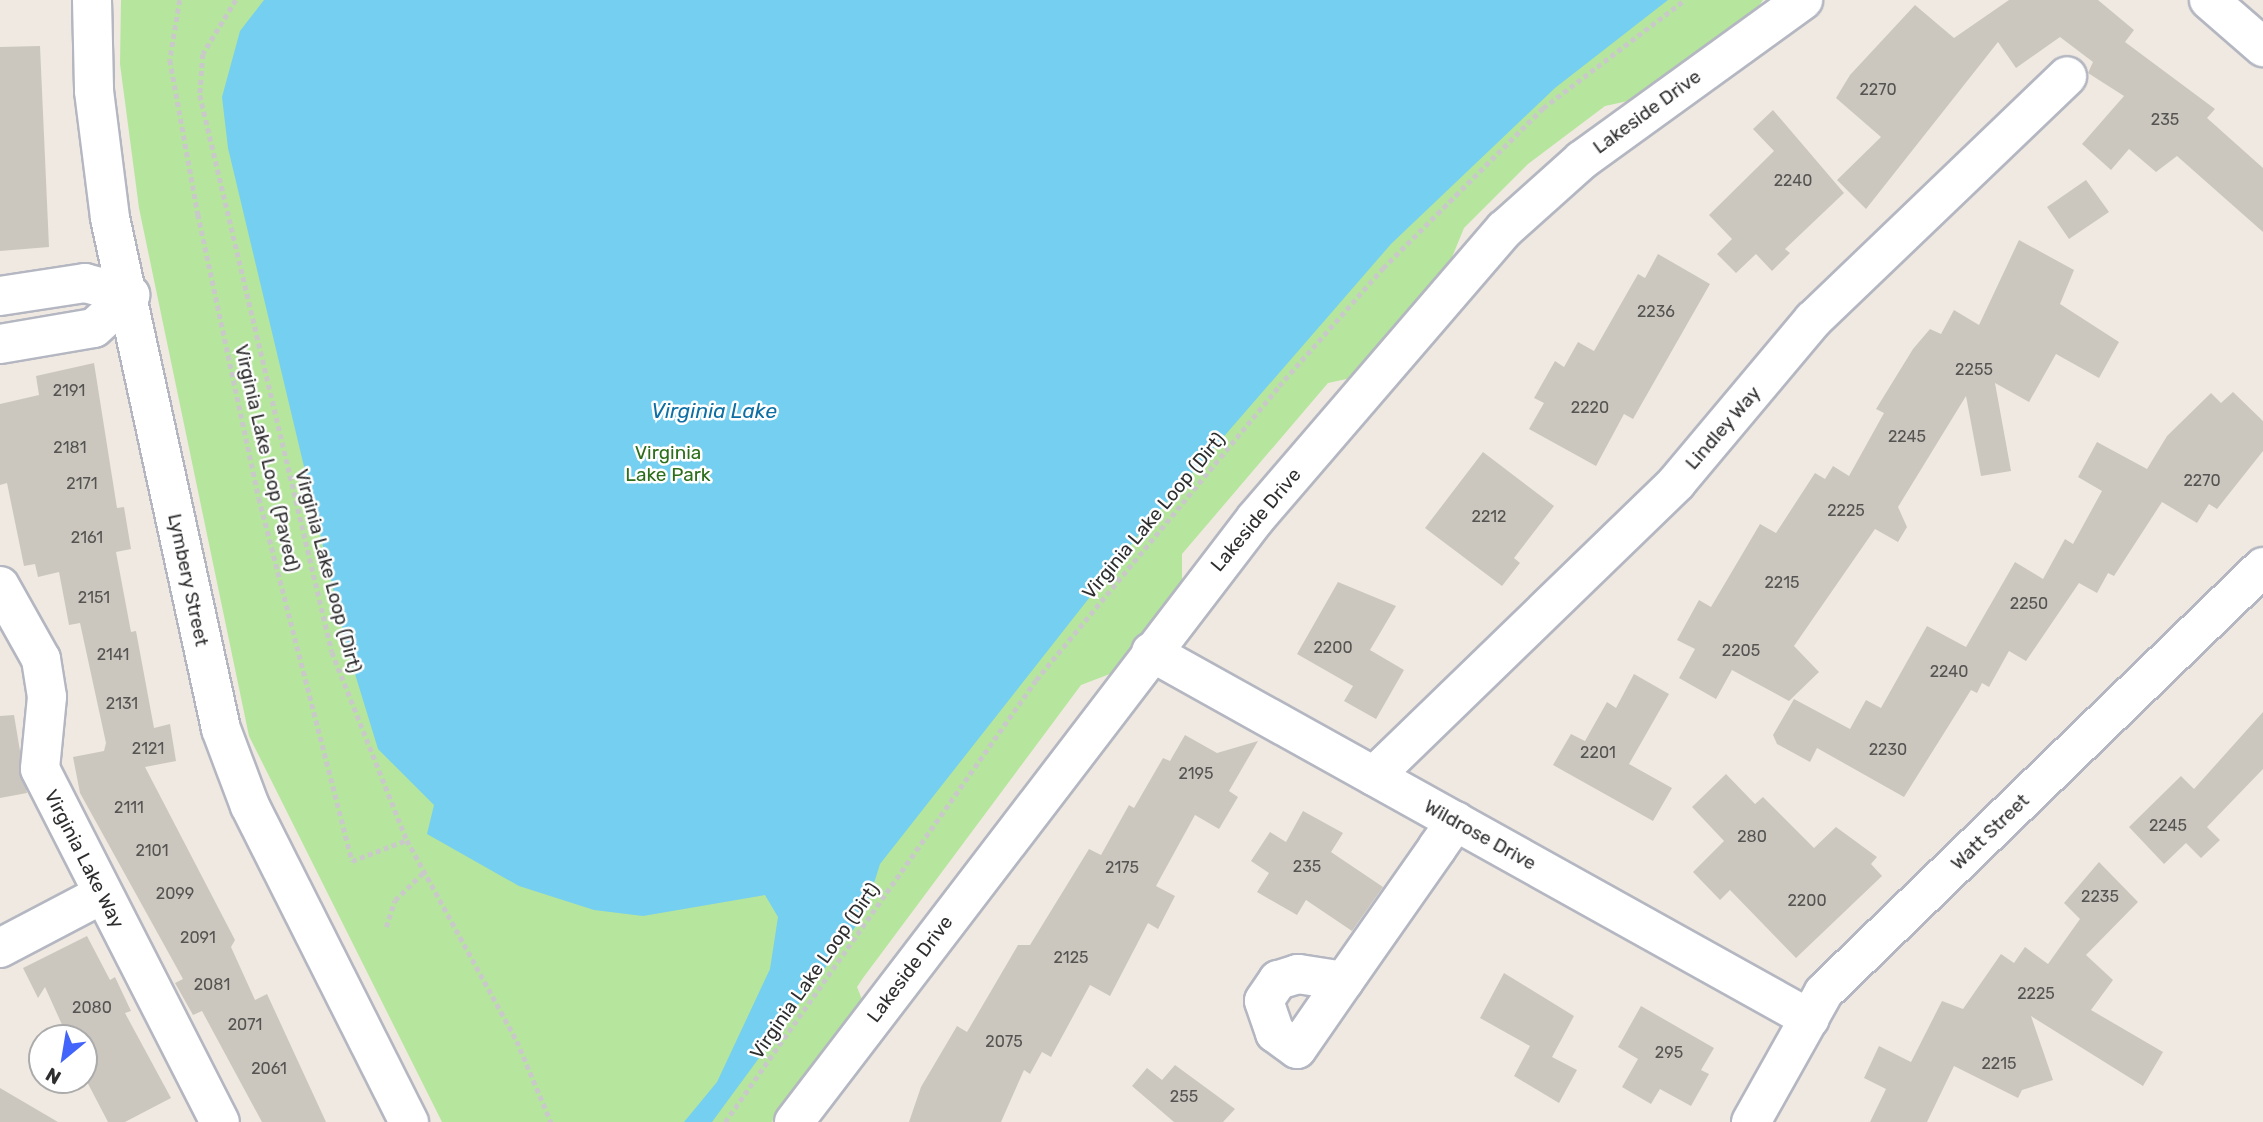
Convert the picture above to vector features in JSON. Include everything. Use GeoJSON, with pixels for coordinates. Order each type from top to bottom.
{"type":"FeatureCollection","features":[{"type":"Feature","properties":{"kind":"street","name":"Lymbery Street"},"geometry":{"type":"LineString","coordinates":[[92,0],[101,158],[221,729],[250,806],[409,1122]]}},
{"type":"Feature","properties":{"kind":"street","name":"Lakeside Drive"},"geometry":{"type":"LineString","coordinates":[[793,1122],[1256,518],[1505,229],[1582,160],[1803,0]]}},
{"type":"Feature","properties":{"kind":"street"},"geometry":{"type":"LineString","coordinates":[[2209,0],[2263,47]]}},
{"type":"Feature","properties":{"kind":"street","name":"Lindley Way"},"geometry":{"type":"LineString","coordinates":[[1374,776],[1677,482],[1813,320],[2067,76]]}},
{"type":"Feature","properties":{"kind":"street"},"geometry":{"type":"LineString","coordinates":[[0,296],[85,283],[130,295]]}},
{"type":"Feature","properties":{"kind":"street"},"geometry":{"type":"LineString","coordinates":[[0,344],[94,328],[130,295]]}},
{"type":"Feature","properties":{"kind":"street","name":"Watt Street"},"geometry":{"type":"LineString","coordinates":[[1751,1122],[1824,992],[2263,567]]}},
{"type":"Feature","properties":{"kind":"street","name":"Virginia Lake Way"},"geometry":{"type":"LineString","coordinates":[[0,586],[41,659],[47,697],[40,769],[101,895],[220,1122]]}},
{"type":"Feature","properties":{"kind":"street","name":"Wildrose Drive"},"geometry":{"type":"LineString","coordinates":[[1151,652],[1810,1019]]}},
{"type":"Feature","properties":{"kind":"street"},"geometry":{"type":"LineString","coordinates":[[1344,981],[1456,821]]}},
{"type":"Feature","properties":{"kind":"street"},"geometry":{"type":"LineString","coordinates":[[0,948],[101,895]]}},
{"type":"Feature","properties":{"kind":"path","name":"Virginia Lake Loop (Paved)"},"geometry":{"type":"LineString","coordinates":[[180,0],[170,60],[198,214],[259,498],[352,861],[407,840]]}},
{"type":"Feature","properties":{"kind":"path","name":"Virginia Lake Loop (Dirt)"},"geometry":{"type":"LineString","coordinates":[[236,0],[203,54],[200,95],[332,652],[407,840],[517,1041],[551,1122]]}},
{"type":"Feature","properties":{"kind":"path","name":"Virginia Lake Loop (Dirt)"},"geometry":{"type":"LineString","coordinates":[[725,1122],[1036,680],[1279,386],[1383,268],[1543,108],[1685,0]]}},
{"type":"Feature","properties":{"kind":"path"},"geometry":{"type":"LineString","coordinates":[[386,927],[396,900],[424,872]]}},
{"type":"Feature","properties":{"kind":"green space","name":"Virginia Lake"},"geometry":{"type":"Polygon","coordinates":[[[121,0],[1763,0],[1748,21],[1637,99],[1605,106],[1528,164],[1464,228],[1448,267],[1351,378],[1328,383],[1182,554],[1182,583],[1115,672],[1081,685],[863,978],[857,987],[863,1002],[772,1122],[442,1122],[249,736],[139,208],[120,64],[121,0]]]}},
{"type":"Feature","properties":{"kind":"water","name":"Virginia Lake"},"geometry":{"type":"Polygon","coordinates":[[[264,0],[1668,0],[1555,88],[1391,244],[1141,532],[880,864],[864,915],[712,1122],[684,1122],[717,1082],[770,969],[778,917],[765,895],[643,916],[594,910],[519,886],[427,834],[434,805],[378,749],[348,651],[228,148],[222,97],[240,31],[264,0]]]}},
{"type":"Feature","properties":{"kind":"building"},"geometry":{"type":"Polygon","coordinates":[[[2009,0],[2098,0],[2134,30],[2125,42],[2215,109],[2207,118],[2263,168],[2263,232],[2177,156],[2156,172],[2129,149],[2111,170],[2082,144],[2124,96],[2088,73],[2093,62],[2060,37],[2016,68],[1998,42],[1866,209],[1837,180],[1881,137],[1836,98],[1850,75],[1915,5],[1954,38],[2009,0]]]}},
{"type":"Feature","properties":{"kind":"building"},"geometry":{"type":"Polygon","coordinates":[[[40,46],[49,247],[0,251],[0,47],[40,46]]]}},
{"type":"Feature","properties":{"kind":"building"},"geometry":{"type":"Polygon","coordinates":[[[1773,110],[1844,193],[1785,249],[1790,253],[1772,271],[1756,254],[1736,273],[1717,254],[1732,239],[1709,215],[1774,151],[1753,129],[1773,110]]]}},
{"type":"Feature","properties":{"kind":"building"},"geometry":{"type":"Polygon","coordinates":[[[2086,180],[2109,212],[2069,239],[2047,207],[2086,180]]]}},
{"type":"Feature","properties":{"kind":"building"},"geometry":{"type":"Polygon","coordinates":[[[2019,240],[2074,270],[2060,304],[2119,342],[2099,378],[2056,354],[2029,402],[1995,383],[2011,471],[1981,476],[1966,396],[1898,507],[1907,527],[1898,542],[1875,529],[1794,646],[1819,672],[1789,701],[1732,670],[1716,699],[1679,678],[1695,649],[1677,640],[1699,600],[1711,607],[1760,524],[1776,533],[1815,473],[1825,479],[1833,466],[1849,476],[1884,413],[1876,409],[1913,349],[1930,329],[1941,334],[1954,310],[1979,325],[2019,240]]]}},
{"type":"Feature","properties":{"kind":"building"},"geometry":{"type":"Polygon","coordinates":[[[1658,254],[1710,284],[1633,419],[1624,414],[1596,466],[1529,429],[1544,403],[1534,398],[1555,361],[1564,367],[1578,342],[1594,351],[1638,274],[1645,278],[1658,254]]]}},
{"type":"Feature","properties":{"kind":"building"},"geometry":{"type":"Polygon","coordinates":[[[94,363],[117,508],[124,507],[131,549],[116,552],[131,632],[136,631],[154,728],[170,724],[176,761],[145,767],[235,940],[231,947],[255,1000],[267,994],[326,1122],[262,1122],[202,1011],[193,1015],[175,983],[183,979],[80,793],[73,757],[104,751],[106,743],[80,623],[69,625],[59,572],[38,577],[35,564],[24,566],[7,483],[0,485],[0,404],[39,395],[36,376],[94,363]]]}},
{"type":"Feature","properties":{"kind":"building"},"geometry":{"type":"Polygon","coordinates":[[[2233,392],[2263,421],[2263,451],[2217,509],[2209,504],[2197,523],[2162,502],[2114,576],[2108,573],[2097,593],[2079,583],[2026,661],[2009,651],[1989,687],[1982,683],[1977,693],[1971,690],[1904,797],[1817,748],[1810,762],[1777,744],[1773,735],[1794,699],[1850,729],[1866,700],[1881,708],[1927,626],[1966,647],[2015,562],[2043,579],[2065,539],[2073,544],[2102,491],[2078,477],[2097,442],[2147,469],[2167,436],[2211,393],[2221,403],[2233,392]]]}},
{"type":"Feature","properties":{"kind":"building"},"geometry":{"type":"Polygon","coordinates":[[[1483,452],[1554,506],[1514,558],[1520,563],[1502,586],[1425,528],[1483,452]]]}},
{"type":"Feature","properties":{"kind":"building"},"geometry":{"type":"Polygon","coordinates":[[[1338,582],[1396,606],[1370,650],[1404,670],[1376,719],[1344,701],[1353,686],[1297,654],[1338,582]]]}},
{"type":"Feature","properties":{"kind":"building"},"geometry":{"type":"Polygon","coordinates":[[[1634,674],[1669,694],[1629,764],[1672,788],[1653,821],[1553,765],[1571,734],[1585,741],[1607,702],[1616,708],[1634,674]]]}},
{"type":"Feature","properties":{"kind":"building"},"geometry":{"type":"Polygon","coordinates":[[[2263,712],[2263,769],[2207,827],[2220,840],[2201,858],[2186,843],[2164,864],[2129,827],[2181,776],[2194,789],[2263,712]]]}},
{"type":"Feature","properties":{"kind":"building"},"geometry":{"type":"Polygon","coordinates":[[[14,715],[27,793],[0,798],[0,716],[14,715]]]}},
{"type":"Feature","properties":{"kind":"building"},"geometry":{"type":"Polygon","coordinates":[[[1185,735],[1217,753],[1258,741],[1229,791],[1238,797],[1219,829],[1195,815],[1156,886],[1175,896],[1158,929],[1148,923],[1110,996],[1090,985],[1051,1057],[1042,1052],[1030,1074],[1024,1070],[1001,1122],[909,1122],[921,1087],[957,1026],[967,1032],[1018,945],[1030,945],[1089,849],[1101,855],[1129,805],[1134,808],[1163,758],[1170,761],[1185,735]]]}},
{"type":"Feature","properties":{"kind":"building"},"geometry":{"type":"Polygon","coordinates":[[[1726,774],[1755,804],[1763,797],[1814,848],[1836,827],[1877,857],[1871,864],[1882,876],[1796,958],[1730,890],[1720,900],[1693,872],[1724,841],[1692,807],[1726,774]]]}},
{"type":"Feature","properties":{"kind":"building"},"geometry":{"type":"Polygon","coordinates":[[[1303,811],[1343,833],[1331,852],[1383,887],[1352,931],[1306,900],[1297,915],[1257,892],[1269,873],[1251,861],[1270,832],[1286,842],[1303,811]]]}},
{"type":"Feature","properties":{"kind":"building"},"geometry":{"type":"Polygon","coordinates":[[[2099,862],[2138,902],[2086,955],[2113,980],[2091,1010],[2163,1052],[2143,1086],[2031,1016],[2053,1080],[2022,1090],[2018,1098],[1954,1066],[1927,1122],[1870,1122],[1886,1089],[1864,1078],[1879,1046],[1911,1062],[1942,1001],[1963,1009],[2001,954],[2014,963],[2025,947],[2048,964],[2080,919],[2064,903],[2099,862]]]}},
{"type":"Feature","properties":{"kind":"building"},"geometry":{"type":"Polygon","coordinates":[[[87,936],[110,980],[115,977],[131,1011],[125,1013],[171,1098],[125,1122],[108,1122],[93,1094],[98,1094],[98,1024],[62,1024],[45,987],[38,998],[23,968],[87,936]]]}},
{"type":"Feature","properties":{"kind":"building"},"geometry":{"type":"Polygon","coordinates":[[[1504,973],[1574,1016],[1552,1057],[1577,1070],[1559,1103],[1514,1076],[1530,1046],[1480,1018],[1504,973]]]}},
{"type":"Feature","properties":{"kind":"building"},"geometry":{"type":"Polygon","coordinates":[[[1641,1006],[1714,1048],[1701,1070],[1709,1074],[1691,1106],[1660,1089],[1651,1104],[1622,1087],[1638,1059],[1618,1047],[1641,1006]]]}},
{"type":"Feature","properties":{"kind":"building"},"geometry":{"type":"Polygon","coordinates":[[[1175,1065],[1235,1109],[1223,1122],[1174,1122],[1132,1086],[1147,1068],[1162,1080],[1175,1065]]]}},
{"type":"Feature","properties":{"kind":"building"},"geometry":{"type":"Polygon","coordinates":[[[0,1088],[58,1122],[0,1122],[0,1088]]]}},
{"type":"Feature","properties":{"kind":"park label","name":"Virginia Lake Park"},"geometry":{"type":"Point","coordinates":[668,464]}}]}
